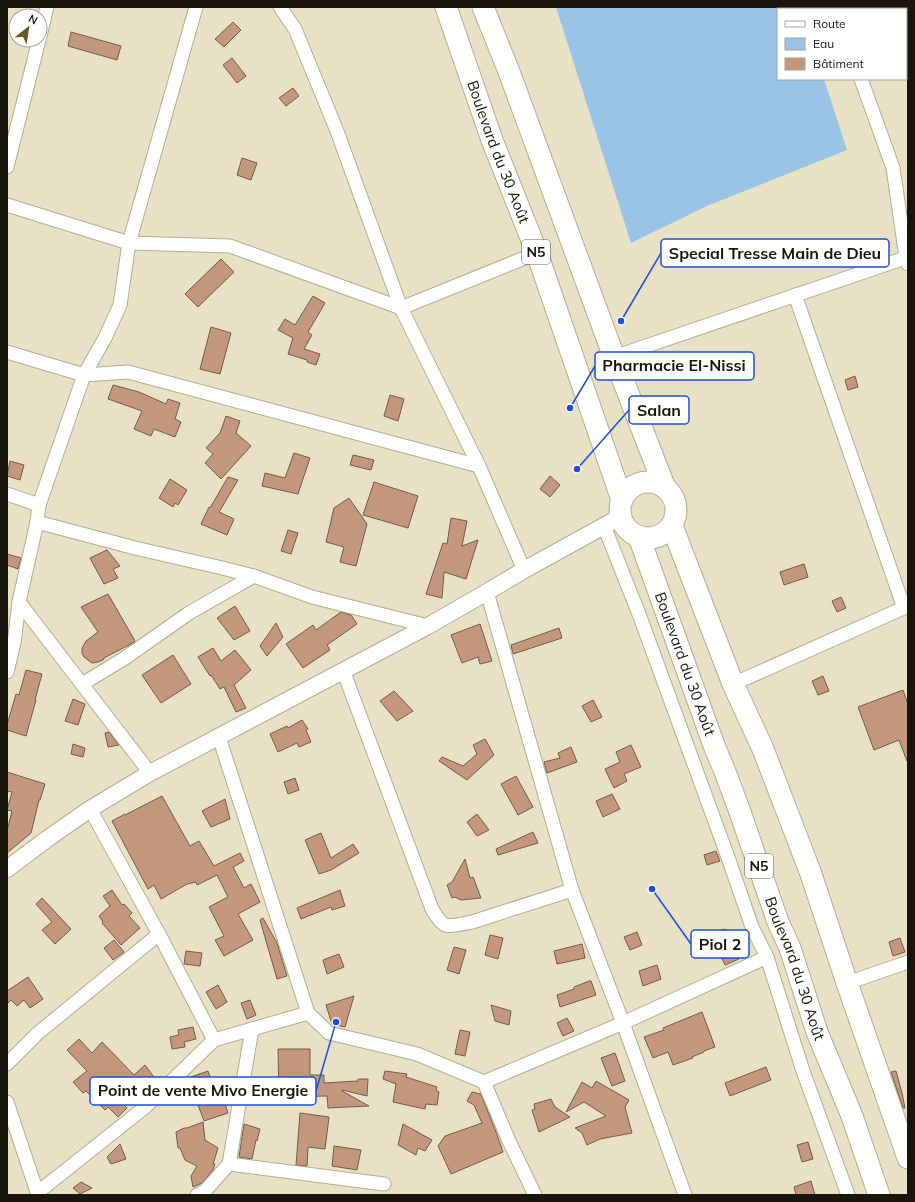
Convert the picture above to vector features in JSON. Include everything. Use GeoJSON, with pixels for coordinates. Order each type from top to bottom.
{"type":"FeatureCollection","features":[{"type":"Feature","properties":{"kind":"highway","name":"Boulevard du 30 Août"},"geometry":{"type":"LineString","coordinates":[[446,7],[492,140],[537,253],[615,514]]}},
{"type":"Feature","properties":{"kind":"highway","name":"N5"},"geometry":{"type":"LineString","coordinates":[[483,7],[508,69],[614,357],[665,488],[671,494],[675,502],[676,510],[672,526]]}},
{"type":"Feature","properties":{"kind":"highway"},"geometry":{"type":"LineString","coordinates":[[615,514],[626,492],[640,483],[649,482],[665,488]]}},
{"type":"Feature","properties":{"kind":"highway","name":"N5"},"geometry":{"type":"LineString","coordinates":[[615,514],[631,533],[639,537]]}},
{"type":"Feature","properties":{"kind":"highway"},"geometry":{"type":"LineString","coordinates":[[639,537],[649,539],[658,537],[672,526],[733,684],[763,749],[808,867],[908,1158]]}},
{"type":"Feature","properties":{"kind":"highway","name":"Boulevard du 30 Août"},"geometry":{"type":"LineString","coordinates":[[639,537],[715,748],[740,812],[778,922],[790,948],[817,1032],[852,1116],[879,1195]]}},
{"type":"Feature","properties":{"kind":"street"},"geometry":{"type":"LineString","coordinates":[[7,672],[10,642],[37,522],[39,505],[84,375],[105,338],[120,305],[129,243],[196,7]]}},
{"type":"Feature","properties":{"kind":"street"},"geometry":{"type":"LineString","coordinates":[[280,7],[295,29],[337,131],[402,308],[479,466],[524,570]]}},
{"type":"Feature","properties":{"kind":"street"},"geometry":{"type":"LineString","coordinates":[[7,167],[37,48]]}},
{"type":"Feature","properties":{"kind":"street"},"geometry":{"type":"LineString","coordinates":[[614,357],[794,295],[907,259],[893,168],[861,80]]}},
{"type":"Feature","properties":{"kind":"street"},"geometry":{"type":"LineString","coordinates":[[7,205],[129,243],[230,246],[402,308],[537,253]]}},
{"type":"Feature","properties":{"kind":"street"},"geometry":{"type":"LineString","coordinates":[[733,684],[906,607],[794,295]]}},
{"type":"Feature","properties":{"kind":"street"},"geometry":{"type":"LineString","coordinates":[[7,352],[84,375],[128,372],[479,466]]}},
{"type":"Feature","properties":{"kind":"street"},"geometry":{"type":"LineString","coordinates":[[7,494],[39,505]]}},
{"type":"Feature","properties":{"kind":"street"},"geometry":{"type":"LineString","coordinates":[[7,869],[47,838],[90,809],[150,773],[428,626],[524,570],[615,514],[639,614],[752,927],[767,957],[803,1070],[848,1195]]}},
{"type":"Feature","properties":{"kind":"street"},"geometry":{"type":"LineString","coordinates":[[37,522],[135,548],[254,576],[312,597],[428,626]]}},
{"type":"Feature","properties":{"kind":"street"},"geometry":{"type":"LineString","coordinates":[[82,684],[125,658],[189,613],[254,576]]}},
{"type":"Feature","properties":{"kind":"street"},"geometry":{"type":"LineString","coordinates":[[487,592],[572,890],[623,1023],[685,1195]]}},
{"type":"Feature","properties":{"kind":"street"},"geometry":{"type":"LineString","coordinates":[[19,602],[150,773]]}},
{"type":"Feature","properties":{"kind":"street"},"geometry":{"type":"LineString","coordinates":[[343,670],[432,909],[437,918],[445,924],[472,922],[572,890]]}},
{"type":"Feature","properties":{"kind":"street"},"geometry":{"type":"LineString","coordinates":[[219,737],[308,1013],[329,1033],[417,1054],[484,1082],[535,1195]]}},
{"type":"Feature","properties":{"kind":"street"},"geometry":{"type":"LineString","coordinates":[[90,809],[159,934],[214,1040]]}},
{"type":"Feature","properties":{"kind":"street"},"geometry":{"type":"LineString","coordinates":[[7,1064],[38,1033],[159,934]]}},
{"type":"Feature","properties":{"kind":"street"},"geometry":{"type":"LineString","coordinates":[[484,1082],[623,1023],[767,957]]}},
{"type":"Feature","properties":{"kind":"street"},"geometry":{"type":"LineString","coordinates":[[848,984],[908,962]]}},
{"type":"Feature","properties":{"kind":"street"},"geometry":{"type":"LineString","coordinates":[[7,1102],[38,1194],[144,1108],[214,1040],[308,1013]]}},
{"type":"Feature","properties":{"kind":"street"},"geometry":{"type":"LineString","coordinates":[[203,1194],[229,1164],[252,1029]]}},
{"type":"Feature","properties":{"kind":"street"},"geometry":{"type":"LineString","coordinates":[[229,1164],[384,1184]]}},
{"type":"Feature","properties":{"kind":"water"},"geometry":{"type":"Polygon","coordinates":[[[556,7],[799,7],[777,8],[777,80],[824,80],[847,150],[707,206],[631,243],[556,7]]]}},
{"type":"Feature","properties":{"kind":"building"},"geometry":{"type":"Polygon","coordinates":[[[233,22],[241,30],[224,47],[215,39],[233,22]]]}},
{"type":"Feature","properties":{"kind":"building"},"geometry":{"type":"Polygon","coordinates":[[[71,32],[121,46],[117,60],[68,46],[71,32]]]}},
{"type":"Feature","properties":{"kind":"building"},"geometry":{"type":"Polygon","coordinates":[[[232,58],[246,76],[237,83],[223,65],[232,58]]]}},
{"type":"Feature","properties":{"kind":"building"},"geometry":{"type":"Polygon","coordinates":[[[293,88],[299,96],[286,106],[279,98],[293,88]]]}},
{"type":"Feature","properties":{"kind":"building"},"geometry":{"type":"Polygon","coordinates":[[[242,158],[257,163],[251,180],[237,175],[242,158]]]}},
{"type":"Feature","properties":{"kind":"building"},"geometry":{"type":"Polygon","coordinates":[[[221,259],[234,272],[198,307],[185,294],[221,259]]]}},
{"type":"Feature","properties":{"kind":"building"},"geometry":{"type":"Polygon","coordinates":[[[313,296],[325,303],[308,332],[312,335],[304,349],[320,354],[316,365],[307,362],[307,360],[288,354],[293,338],[278,330],[285,319],[295,325],[313,296]]]}},
{"type":"Feature","properties":{"kind":"building"},"geometry":{"type":"Polygon","coordinates":[[[211,327],[231,333],[220,374],[200,369],[211,327]]]}},
{"type":"Feature","properties":{"kind":"building"},"geometry":{"type":"Polygon","coordinates":[[[855,376],[858,387],[848,390],[845,380],[855,376]]]}},
{"type":"Feature","properties":{"kind":"building"},"geometry":{"type":"Polygon","coordinates":[[[113,385],[139,392],[166,404],[168,399],[180,403],[175,419],[181,422],[175,437],[154,429],[151,436],[134,429],[142,411],[108,399],[113,385]]]}},
{"type":"Feature","properties":{"kind":"building"},"geometry":{"type":"Polygon","coordinates":[[[390,395],[404,399],[398,421],[384,416],[390,395]]]}},
{"type":"Feature","properties":{"kind":"building"},"geometry":{"type":"Polygon","coordinates":[[[226,416],[240,421],[236,433],[251,446],[221,479],[205,463],[213,454],[206,448],[220,433],[226,416]]]}},
{"type":"Feature","properties":{"kind":"building"},"geometry":{"type":"Polygon","coordinates":[[[294,453],[310,458],[298,494],[262,486],[265,473],[285,478],[294,453]]]}},
{"type":"Feature","properties":{"kind":"building"},"geometry":{"type":"Polygon","coordinates":[[[353,455],[374,460],[371,470],[350,465],[353,455]]]}},
{"type":"Feature","properties":{"kind":"building"},"geometry":{"type":"Polygon","coordinates":[[[10,461],[24,465],[20,480],[7,476],[10,461]]]}},
{"type":"Feature","properties":{"kind":"building"},"geometry":{"type":"Polygon","coordinates":[[[550,476],[560,485],[550,497],[540,489],[550,476]]]}},
{"type":"Feature","properties":{"kind":"building"},"geometry":{"type":"Polygon","coordinates":[[[228,477],[238,480],[219,512],[234,519],[227,535],[201,524],[209,507],[210,508],[228,477]]]}},
{"type":"Feature","properties":{"kind":"building"},"geometry":{"type":"Polygon","coordinates":[[[170,479],[187,490],[178,505],[175,503],[173,507],[159,498],[170,479]]]}},
{"type":"Feature","properties":{"kind":"building"},"geometry":{"type":"Polygon","coordinates":[[[374,482],[418,496],[408,528],[363,515],[374,482]]]}},
{"type":"Feature","properties":{"kind":"building"},"geometry":{"type":"Polygon","coordinates":[[[349,498],[367,524],[356,566],[340,562],[344,547],[326,542],[334,508],[349,498]]]}},
{"type":"Feature","properties":{"kind":"building"},"geometry":{"type":"Polygon","coordinates":[[[451,518],[467,521],[462,546],[478,540],[466,579],[444,572],[442,598],[426,594],[443,543],[447,544],[451,518]]]}},
{"type":"Feature","properties":{"kind":"building"},"geometry":{"type":"Polygon","coordinates":[[[288,530],[298,533],[291,554],[281,551],[288,530]]]}},
{"type":"Feature","properties":{"kind":"building"},"geometry":{"type":"Polygon","coordinates":[[[107,550],[120,566],[113,569],[118,578],[104,584],[90,558],[107,550]]]}},
{"type":"Feature","properties":{"kind":"building"},"geometry":{"type":"Polygon","coordinates":[[[7,554],[21,558],[18,569],[7,565],[7,554]]]}},
{"type":"Feature","properties":{"kind":"building"},"geometry":{"type":"Polygon","coordinates":[[[804,564],[808,577],[784,585],[780,572],[804,564]]]}},
{"type":"Feature","properties":{"kind":"building"},"geometry":{"type":"Polygon","coordinates":[[[108,594],[135,641],[104,658],[103,660],[92,663],[84,657],[82,648],[86,641],[98,632],[81,607],[108,594]]]}},
{"type":"Feature","properties":{"kind":"building"},"geometry":{"type":"Polygon","coordinates":[[[841,597],[846,608],[837,612],[832,601],[841,597]]]}},
{"type":"Feature","properties":{"kind":"building"},"geometry":{"type":"Polygon","coordinates":[[[235,606],[250,631],[234,640],[217,618],[235,606]]]}},
{"type":"Feature","properties":{"kind":"building"},"geometry":{"type":"Polygon","coordinates":[[[341,612],[351,615],[357,624],[327,645],[330,650],[303,668],[286,644],[313,625],[316,630],[341,612]]]}},
{"type":"Feature","properties":{"kind":"building"},"geometry":{"type":"Polygon","coordinates":[[[276,623],[283,637],[267,656],[260,646],[276,623]]]}},
{"type":"Feature","properties":{"kind":"building"},"geometry":{"type":"Polygon","coordinates":[[[480,624],[492,661],[480,664],[478,657],[462,663],[451,635],[480,624]]]}},
{"type":"Feature","properties":{"kind":"building"},"geometry":{"type":"Polygon","coordinates":[[[559,628],[562,638],[513,654],[511,645],[559,628]]]}},
{"type":"Feature","properties":{"kind":"building"},"geometry":{"type":"Polygon","coordinates":[[[213,648],[221,661],[235,650],[251,670],[234,685],[246,708],[236,712],[224,687],[220,689],[198,657],[213,648]]]}},
{"type":"Feature","properties":{"kind":"building"},"geometry":{"type":"Polygon","coordinates":[[[173,655],[191,684],[161,703],[142,675],[173,655]]]}},
{"type":"Feature","properties":{"kind":"building"},"geometry":{"type":"Polygon","coordinates":[[[26,670],[42,674],[26,736],[7,730],[7,725],[16,694],[19,695],[26,670]]]}},
{"type":"Feature","properties":{"kind":"building"},"geometry":{"type":"Polygon","coordinates":[[[823,676],[829,691],[818,695],[812,681],[823,676]]]}},
{"type":"Feature","properties":{"kind":"building"},"geometry":{"type":"Polygon","coordinates":[[[903,690],[908,704],[908,761],[899,740],[874,750],[858,707],[903,690]]]}},
{"type":"Feature","properties":{"kind":"building"},"geometry":{"type":"Polygon","coordinates":[[[394,691],[413,711],[397,721],[380,701],[394,691]]]}},
{"type":"Feature","properties":{"kind":"building"},"geometry":{"type":"Polygon","coordinates":[[[73,699],[85,704],[78,725],[65,721],[73,699]]]}},
{"type":"Feature","properties":{"kind":"building"},"geometry":{"type":"Polygon","coordinates":[[[593,700],[602,717],[591,722],[582,706],[593,700]]]}},
{"type":"Feature","properties":{"kind":"building"},"geometry":{"type":"Polygon","coordinates":[[[302,720],[308,729],[306,730],[311,742],[299,747],[297,743],[278,752],[270,734],[287,726],[288,728],[302,720]]]}},
{"type":"Feature","properties":{"kind":"building"},"geometry":{"type":"Polygon","coordinates":[[[109,732],[119,745],[108,747],[105,733],[109,732]]]}},
{"type":"Feature","properties":{"kind":"building"},"geometry":{"type":"Polygon","coordinates":[[[485,739],[494,755],[467,780],[439,761],[442,757],[463,766],[477,754],[473,745],[485,739]]]}},
{"type":"Feature","properties":{"kind":"building"},"geometry":{"type":"Polygon","coordinates":[[[73,744],[85,748],[83,757],[71,754],[73,744]]]}},
{"type":"Feature","properties":{"kind":"building"},"geometry":{"type":"Polygon","coordinates":[[[631,745],[641,767],[624,774],[627,781],[614,788],[605,769],[620,762],[616,752],[631,745]]]}},
{"type":"Feature","properties":{"kind":"building"},"geometry":{"type":"Polygon","coordinates":[[[571,747],[577,762],[547,773],[544,762],[560,758],[558,753],[571,747]]]}},
{"type":"Feature","properties":{"kind":"building"},"geometry":{"type":"Polygon","coordinates":[[[7,772],[45,784],[39,800],[31,833],[7,853],[7,831],[12,811],[7,810],[12,792],[7,791],[7,772]]]}},
{"type":"Feature","properties":{"kind":"building"},"geometry":{"type":"Polygon","coordinates":[[[516,776],[533,807],[518,815],[501,784],[516,776]]]}},
{"type":"Feature","properties":{"kind":"building"},"geometry":{"type":"Polygon","coordinates":[[[295,778],[299,790],[288,794],[284,782],[295,778]]]}},
{"type":"Feature","properties":{"kind":"building"},"geometry":{"type":"Polygon","coordinates":[[[612,794],[620,809],[603,817],[596,801],[612,794]]]}},
{"type":"Feature","properties":{"kind":"building"},"geometry":{"type":"Polygon","coordinates":[[[162,796],[190,846],[199,841],[214,866],[240,853],[244,861],[233,867],[244,888],[251,884],[260,902],[238,914],[253,940],[224,956],[215,940],[224,936],[209,907],[228,897],[217,875],[197,885],[196,882],[187,884],[161,899],[154,885],[148,889],[112,821],[162,796]]]}},
{"type":"Feature","properties":{"kind":"building"},"geometry":{"type":"Polygon","coordinates":[[[225,799],[230,819],[211,827],[202,811],[225,799]]]}},
{"type":"Feature","properties":{"kind":"building"},"geometry":{"type":"Polygon","coordinates":[[[477,814],[489,830],[477,836],[467,822],[477,814]]]}},
{"type":"Feature","properties":{"kind":"building"},"geometry":{"type":"Polygon","coordinates":[[[533,832],[538,843],[498,855],[496,849],[533,832]]]}},
{"type":"Feature","properties":{"kind":"building"},"geometry":{"type":"Polygon","coordinates":[[[321,833],[331,858],[353,844],[359,853],[331,870],[319,874],[305,840],[321,833]]]}},
{"type":"Feature","properties":{"kind":"building"},"geometry":{"type":"Polygon","coordinates":[[[716,851],[720,861],[707,865],[704,855],[716,851]]]}},
{"type":"Feature","properties":{"kind":"building"},"geometry":{"type":"Polygon","coordinates":[[[465,859],[470,878],[473,877],[481,898],[461,900],[455,897],[452,898],[447,885],[452,882],[465,859]]]}},
{"type":"Feature","properties":{"kind":"building"},"geometry":{"type":"Polygon","coordinates":[[[112,890],[122,905],[124,904],[132,913],[129,916],[140,928],[121,945],[102,923],[103,922],[99,916],[110,906],[103,896],[112,890]]]}},
{"type":"Feature","properties":{"kind":"building"},"geometry":{"type":"Polygon","coordinates":[[[340,890],[345,906],[332,910],[331,907],[301,919],[297,908],[340,890]]]}},
{"type":"Feature","properties":{"kind":"building"},"geometry":{"type":"Polygon","coordinates":[[[42,898],[71,929],[55,944],[42,930],[52,922],[36,904],[42,898]]]}},
{"type":"Feature","properties":{"kind":"building"},"geometry":{"type":"Polygon","coordinates":[[[263,918],[277,943],[287,976],[277,979],[260,920],[263,918]]]}},
{"type":"Feature","properties":{"kind":"building"},"geometry":{"type":"Polygon","coordinates":[[[725,929],[739,959],[725,965],[719,952],[721,951],[714,933],[725,929]]]}},
{"type":"Feature","properties":{"kind":"building"},"geometry":{"type":"Polygon","coordinates":[[[637,932],[642,945],[630,950],[624,937],[637,932]]]}},
{"type":"Feature","properties":{"kind":"building"},"geometry":{"type":"Polygon","coordinates":[[[490,935],[503,938],[498,959],[485,955],[490,935]]]}},
{"type":"Feature","properties":{"kind":"building"},"geometry":{"type":"Polygon","coordinates":[[[900,938],[905,952],[893,956],[889,942],[900,938]]]}},
{"type":"Feature","properties":{"kind":"building"},"geometry":{"type":"Polygon","coordinates":[[[114,940],[124,952],[113,960],[104,948],[114,940]]]}},
{"type":"Feature","properties":{"kind":"building"},"geometry":{"type":"Polygon","coordinates":[[[582,944],[585,958],[557,964],[554,951],[582,944]]]}},
{"type":"Feature","properties":{"kind":"building"},"geometry":{"type":"Polygon","coordinates":[[[454,947],[466,950],[459,974],[447,970],[454,947]]]}},
{"type":"Feature","properties":{"kind":"building"},"geometry":{"type":"Polygon","coordinates":[[[186,951],[202,953],[200,966],[184,964],[186,951]]]}},
{"type":"Feature","properties":{"kind":"building"},"geometry":{"type":"Polygon","coordinates":[[[339,954],[344,967],[327,974],[323,960],[339,954]]]}},
{"type":"Feature","properties":{"kind":"building"},"geometry":{"type":"Polygon","coordinates":[[[657,965],[661,979],[643,986],[639,971],[657,965]]]}},
{"type":"Feature","properties":{"kind":"building"},"geometry":{"type":"Polygon","coordinates":[[[28,977],[43,999],[30,1008],[24,1000],[17,1006],[11,1000],[7,1004],[7,991],[28,977]]]}},
{"type":"Feature","properties":{"kind":"building"},"geometry":{"type":"Polygon","coordinates":[[[591,981],[596,995],[560,1007],[557,995],[574,989],[574,987],[591,981]]]}},
{"type":"Feature","properties":{"kind":"building"},"geometry":{"type":"Polygon","coordinates":[[[218,985],[227,1002],[216,1009],[206,992],[218,985]]]}},
{"type":"Feature","properties":{"kind":"building"},"geometry":{"type":"Polygon","coordinates":[[[354,996],[345,1027],[332,1024],[326,1005],[354,996]]]}},
{"type":"Feature","properties":{"kind":"building"},"geometry":{"type":"Polygon","coordinates":[[[250,1000],[256,1015],[247,1019],[241,1003],[250,1000]]]}},
{"type":"Feature","properties":{"kind":"building"},"geometry":{"type":"Polygon","coordinates":[[[491,1005],[511,1011],[509,1025],[495,1021],[491,1005]]]}},
{"type":"Feature","properties":{"kind":"building"},"geometry":{"type":"Polygon","coordinates":[[[702,1012],[715,1047],[692,1057],[693,1058],[673,1065],[668,1052],[653,1058],[644,1037],[664,1030],[663,1028],[702,1012]]]}},
{"type":"Feature","properties":{"kind":"building"},"geometry":{"type":"Polygon","coordinates":[[[567,1018],[574,1031],[563,1036],[557,1023],[567,1018]]]}},
{"type":"Feature","properties":{"kind":"building"},"geometry":{"type":"Polygon","coordinates":[[[193,1027],[196,1039],[184,1042],[185,1047],[172,1049],[170,1037],[179,1035],[178,1030],[193,1027]]]}},
{"type":"Feature","properties":{"kind":"building"},"geometry":{"type":"Polygon","coordinates":[[[460,1030],[470,1032],[465,1056],[455,1054],[460,1030]]]}},
{"type":"Feature","properties":{"kind":"building"},"geometry":{"type":"Polygon","coordinates":[[[79,1039],[92,1053],[102,1042],[134,1075],[145,1065],[154,1077],[140,1089],[137,1086],[122,1103],[127,1108],[118,1117],[108,1107],[105,1110],[86,1091],[83,1093],[73,1082],[87,1071],[67,1050],[79,1039]]]}},
{"type":"Feature","properties":{"kind":"building"},"geometry":{"type":"Polygon","coordinates":[[[278,1049],[310,1049],[310,1075],[324,1075],[324,1083],[368,1079],[367,1096],[342,1091],[369,1106],[328,1108],[327,1096],[279,1097],[278,1049]]]}},
{"type":"Feature","properties":{"kind":"building"},"geometry":{"type":"Polygon","coordinates":[[[615,1053],[625,1081],[612,1086],[601,1058],[615,1053]]]}},
{"type":"Feature","properties":{"kind":"building"},"geometry":{"type":"Polygon","coordinates":[[[766,1067],[771,1080],[730,1096],[725,1083],[766,1067]]]}},
{"type":"Feature","properties":{"kind":"building"},"geometry":{"type":"Polygon","coordinates":[[[208,1071],[217,1095],[222,1094],[228,1113],[204,1121],[188,1078],[208,1071]]]}},
{"type":"Feature","properties":{"kind":"building"},"geometry":{"type":"Polygon","coordinates":[[[385,1071],[407,1074],[406,1077],[437,1087],[436,1090],[439,1092],[437,1105],[426,1104],[425,1109],[393,1102],[396,1084],[383,1079],[385,1071]]]}},
{"type":"Feature","properties":{"kind":"building"},"geometry":{"type":"Polygon","coordinates":[[[896,1071],[905,1108],[903,1108],[891,1072],[896,1071]]]}},
{"type":"Feature","properties":{"kind":"building"},"geometry":{"type":"Polygon","coordinates":[[[596,1081],[629,1100],[625,1107],[632,1133],[600,1139],[587,1145],[582,1133],[575,1128],[606,1116],[584,1102],[566,1112],[582,1082],[592,1088],[596,1081]]]}},
{"type":"Feature","properties":{"kind":"building"},"geometry":{"type":"Polygon","coordinates":[[[472,1092],[481,1094],[503,1152],[451,1174],[438,1146],[445,1136],[482,1123],[474,1105],[467,1101],[472,1092]]]}},
{"type":"Feature","properties":{"kind":"building"},"geometry":{"type":"Polygon","coordinates":[[[551,1099],[555,1107],[570,1117],[539,1132],[532,1110],[535,1109],[534,1104],[551,1099]]]}},
{"type":"Feature","properties":{"kind":"building"},"geometry":{"type":"Polygon","coordinates":[[[300,1113],[329,1117],[325,1149],[308,1147],[307,1166],[296,1165],[300,1113]]]}},
{"type":"Feature","properties":{"kind":"building"},"geometry":{"type":"Polygon","coordinates":[[[203,1122],[205,1140],[218,1148],[213,1164],[215,1164],[213,1170],[202,1183],[193,1187],[191,1176],[197,1166],[185,1160],[180,1148],[178,1148],[176,1132],[203,1122]]]}},
{"type":"Feature","properties":{"kind":"building"},"geometry":{"type":"Polygon","coordinates":[[[244,1124],[260,1129],[252,1159],[239,1157],[244,1124]]]}},
{"type":"Feature","properties":{"kind":"building"},"geometry":{"type":"Polygon","coordinates":[[[403,1124],[432,1140],[425,1151],[418,1148],[416,1155],[398,1145],[403,1124]]]}},
{"type":"Feature","properties":{"kind":"building"},"geometry":{"type":"Polygon","coordinates":[[[808,1142],[813,1159],[802,1162],[797,1145],[808,1142]]]}},
{"type":"Feature","properties":{"kind":"building"},"geometry":{"type":"Polygon","coordinates":[[[120,1144],[126,1159],[111,1164],[107,1157],[120,1144]]]}},
{"type":"Feature","properties":{"kind":"building"},"geometry":{"type":"Polygon","coordinates":[[[334,1146],[361,1150],[357,1170],[332,1166],[334,1146]]]}},
{"type":"Feature","properties":{"kind":"building"},"geometry":{"type":"Polygon","coordinates":[[[811,1181],[815,1195],[796,1195],[794,1187],[811,1181]]]}},
{"type":"Feature","properties":{"kind":"building"},"geometry":{"type":"Polygon","coordinates":[[[81,1182],[92,1188],[80,1194],[73,1188],[81,1182]]]}},
{"type":"Feature","properties":{"kind":"place","name":"Special Tresse Main de Dieu"},"geometry":{"type":"Point","coordinates":[621,321]}},
{"type":"Feature","properties":{"kind":"place","name":"Pharmacie El-Nissi"},"geometry":{"type":"Point","coordinates":[570,408]}},
{"type":"Feature","properties":{"kind":"place","name":"Salan"},"geometry":{"type":"Point","coordinates":[577,469]}},
{"type":"Feature","properties":{"kind":"place","name":"Piol 2"},"geometry":{"type":"Point","coordinates":[652,889]}},
{"type":"Feature","properties":{"kind":"place","name":"Point de vente Mivo Energie"},"geometry":{"type":"Point","coordinates":[336,1022]}}]}
